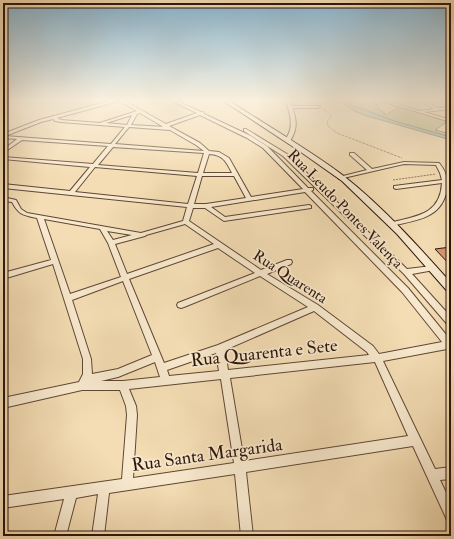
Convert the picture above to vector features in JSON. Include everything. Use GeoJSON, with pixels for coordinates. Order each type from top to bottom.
{"type":"FeatureCollection","features":[{"type":"Feature","properties":{"kind":"main road"},"geometry":{"type":"LineString","coordinates":[[264,125],[288,140],[341,178],[391,224],[451,289]]}},
{"type":"Feature","properties":{"kind":"street"},"geometry":{"type":"LineString","coordinates":[[3,136],[34,125]]}},
{"type":"Feature","properties":{"kind":"street"},"geometry":{"type":"LineString","coordinates":[[115,125],[170,129]]}},
{"type":"Feature","properties":{"kind":"street","name":"Rua Leudo Pontes Valença"},"geometry":{"type":"LineString","coordinates":[[227,125],[265,147],[308,189],[405,290],[450,344]]}},
{"type":"Feature","properties":{"kind":"street"},"geometry":{"type":"LineString","coordinates":[[234,125],[255,134],[274,146],[319,187],[406,272],[451,323]]}},
{"type":"Feature","properties":{"kind":"street"},"geometry":{"type":"LineString","coordinates":[[288,140],[293,133],[295,125]]}},
{"type":"Feature","properties":{"kind":"street"},"geometry":{"type":"LineString","coordinates":[[72,192],[128,126]]}},
{"type":"Feature","properties":{"kind":"street"},"geometry":{"type":"LineString","coordinates":[[164,126],[198,144],[207,151]]}},
{"type":"Feature","properties":{"kind":"street"},"geometry":{"type":"LineString","coordinates":[[3,136],[207,151],[224,156],[249,198]]}},
{"type":"Feature","properties":{"kind":"street"},"geometry":{"type":"LineString","coordinates":[[3,152],[22,138]]}},
{"type":"Feature","properties":{"kind":"street"},"geometry":{"type":"LineString","coordinates":[[111,243],[186,222],[207,151]]}},
{"type":"Feature","properties":{"kind":"street"},"geometry":{"type":"LineString","coordinates":[[352,154],[371,171]]}},
{"type":"Feature","properties":{"kind":"street"},"geometry":{"type":"LineString","coordinates":[[3,158],[199,175],[234,174]]}},
{"type":"Feature","properties":{"kind":"street"},"geometry":{"type":"LineString","coordinates":[[341,178],[410,162],[434,162],[440,167],[444,173],[444,199],[435,210],[422,216],[391,224]]}},
{"type":"Feature","properties":{"kind":"street"},"geometry":{"type":"LineString","coordinates":[[396,188],[445,181]]}},
{"type":"Feature","properties":{"kind":"street"},"geometry":{"type":"LineString","coordinates":[[3,186],[72,192],[191,206],[206,206],[319,187]]}},
{"type":"Feature","properties":{"kind":"street"},"geometry":{"type":"LineString","coordinates":[[3,199],[14,187]]}},
{"type":"Feature","properties":{"kind":"street"},"geometry":{"type":"LineString","coordinates":[[3,199],[14,201],[21,212],[40,217],[143,235]]}},
{"type":"Feature","properties":{"kind":"street"},"geometry":{"type":"LineString","coordinates":[[206,206],[221,218],[228,219],[309,207]]}},
{"type":"Feature","properties":{"kind":"street"},"geometry":{"type":"LineString","coordinates":[[40,217],[88,359],[89,366],[84,383]]}},
{"type":"Feature","properties":{"kind":"street","name":"Rua Quarenta"},"geometry":{"type":"LineString","coordinates":[[186,222],[260,274],[315,307],[362,341],[377,358],[451,516]]}},
{"type":"Feature","properties":{"kind":"street"},"geometry":{"type":"LineString","coordinates":[[102,227],[111,243],[124,279],[162,368],[164,380]]}},
{"type":"Feature","properties":{"kind":"street"},"geometry":{"type":"LineString","coordinates":[[68,298],[219,245]]}},
{"type":"Feature","properties":{"kind":"street"},"geometry":{"type":"LineString","coordinates":[[3,276],[55,261]]}},
{"type":"Feature","properties":{"kind":"street"},"geometry":{"type":"LineString","coordinates":[[181,305],[289,262]]}},
{"type":"Feature","properties":{"kind":"street"},"geometry":{"type":"LineString","coordinates":[[406,272],[432,268]]}},
{"type":"Feature","properties":{"kind":"street"},"geometry":{"type":"LineString","coordinates":[[162,368],[220,348],[315,307]]}},
{"type":"Feature","properties":{"kind":"street","name":"Rua Quarenta e Sete"},"geometry":{"type":"LineString","coordinates":[[84,383],[123,385],[377,358],[450,344]]}},
{"type":"Feature","properties":{"kind":"street"},"geometry":{"type":"LineString","coordinates":[[220,348],[240,469],[248,536]]}},
{"type":"Feature","properties":{"kind":"street"},"geometry":{"type":"LineString","coordinates":[[3,404],[118,373],[157,357]]}},
{"type":"Feature","properties":{"kind":"street"},"geometry":{"type":"LineString","coordinates":[[123,385],[131,406],[132,415],[127,484]]}},
{"type":"Feature","properties":{"kind":"street","name":"Rua Santa Margarida"},"geometry":{"type":"LineString","coordinates":[[3,502],[71,494],[127,484],[240,469],[416,440]]}},
{"type":"Feature","properties":{"kind":"street"},"geometry":{"type":"LineString","coordinates":[[432,475],[451,473]]}},
{"type":"Feature","properties":{"kind":"street"},"geometry":{"type":"LineString","coordinates":[[98,536],[104,489]]}},
{"type":"Feature","properties":{"kind":"street"},"geometry":{"type":"LineString","coordinates":[[60,536],[71,494]]}},
{"type":"Feature","properties":{"kind":"path"},"geometry":{"type":"LineString","coordinates":[[328,125],[337,133],[410,162]]}},
{"type":"Feature","properties":{"kind":"path"},"geometry":{"type":"LineString","coordinates":[[393,180],[444,173]]}},
{"type":"Feature","properties":{"kind":"green space"},"geometry":{"type":"Polygon","coordinates":[[[408,125],[442,125],[435,130],[451,134],[451,137],[408,125]]]}},
{"type":"Feature","properties":{"kind":"water"},"geometry":{"type":"Polygon","coordinates":[[[399,125],[408,125],[451,137],[451,140],[399,125]]]}},
{"type":"Feature","properties":{"kind":"building"},"geometry":{"type":"Polygon","coordinates":[[[451,247],[451,266],[435,249],[451,247]]]}}]}
